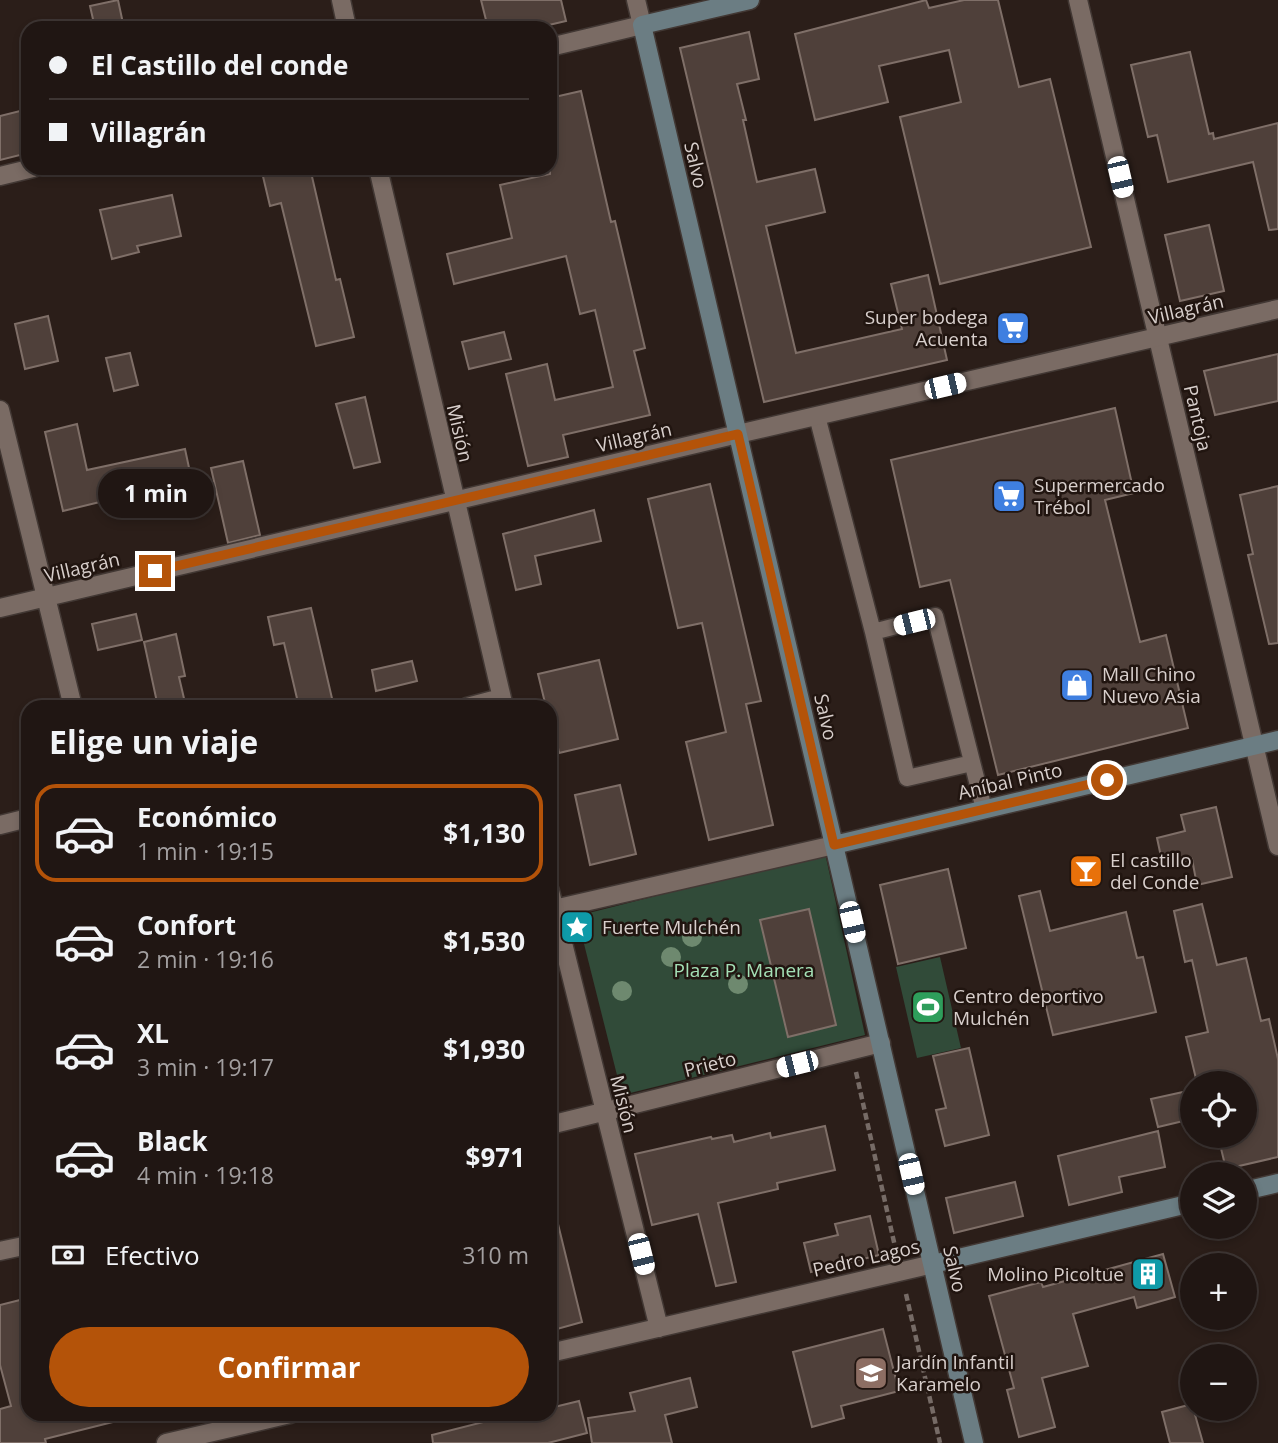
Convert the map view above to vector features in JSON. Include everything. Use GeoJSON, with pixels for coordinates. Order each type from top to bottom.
{"type":"FeatureCollection","features":[{"type":"Feature","properties":{"kind":"main road"},"geometry":{"type":"LineString","coordinates":[[642,25],[750,0]]}},
{"type":"Feature","properties":{"kind":"main road","name":"Salvo"},"geometry":{"type":"LineString","coordinates":[[642,25],[974,1443]]}},
{"type":"Feature","properties":{"kind":"main road","name":"Aníbal Pinto"},"geometry":{"type":"LineString","coordinates":[[834,845],[1278,740]]}},
{"type":"Feature","properties":{"kind":"main road"},"geometry":{"type":"LineString","coordinates":[[1257,1188],[1278,1183]]}},
{"type":"Feature","properties":{"kind":"main road","name":"Pedro Lagos"},"geometry":{"type":"LineString","coordinates":[[933,1264],[1180,1206]]}},
{"type":"Feature","properties":{"kind":"street"},"geometry":{"type":"LineString","coordinates":[[341,0],[346,21]]}},
{"type":"Feature","properties":{"kind":"street","name":"Salvo"},"geometry":{"type":"LineString","coordinates":[[636,0],[642,25]]}},
{"type":"Feature","properties":{"kind":"street","name":"Pantoja"},"geometry":{"type":"LineString","coordinates":[[1078,0],[1278,846]]}},
{"type":"Feature","properties":{"kind":"street"},"geometry":{"type":"LineString","coordinates":[[557,45],[642,25]]}},
{"type":"Feature","properties":{"kind":"street"},"geometry":{"type":"LineString","coordinates":[[0,176],[21,171]]}},
{"type":"Feature","properties":{"kind":"street","name":"Misión"},"geometry":{"type":"LineString","coordinates":[[380,175],[501,700]]}},
{"type":"Feature","properties":{"kind":"street","name":"Villagrán"},"geometry":{"type":"LineString","coordinates":[[0,608],[1278,309]]}},
{"type":"Feature","properties":{"kind":"street"},"geometry":{"type":"LineString","coordinates":[[0,410],[71,700]]}},
{"type":"Feature","properties":{"kind":"street"},"geometry":{"type":"LineString","coordinates":[[0,825],[21,820]]}},
{"type":"Feature","properties":{"kind":"street"},"geometry":{"type":"LineString","coordinates":[[557,908],[834,845]]}},
{"type":"Feature","properties":{"kind":"street","name":"Misión"},"geometry":{"type":"LineString","coordinates":[[557,921],[659,1328]]}},
{"type":"Feature","properties":{"kind":"street","name":"Prieto"},"geometry":{"type":"LineString","coordinates":[[557,1123],[881,1043]]}},
{"type":"Feature","properties":{"kind":"street"},"geometry":{"type":"LineString","coordinates":[[0,1251],[21,1246]]}},
{"type":"Feature","properties":{"kind":"street","name":"Pedro Lagos"},"geometry":{"type":"LineString","coordinates":[[557,1351],[933,1264]]}},
{"type":"Feature","properties":{"kind":"street"},"geometry":{"type":"LineString","coordinates":[[166,1443],[237,1421]]}},
{"type":"Feature","properties":{"kind":"street"},"geometry":{"type":"LineString","coordinates":[[243,1421],[248,1443]]}},
{"type":"Feature","properties":{"kind":"lane"},"geometry":{"type":"LineString","coordinates":[[817,416],[873,632],[907,778],[972,763]]}},
{"type":"Feature","properties":{"kind":"lane"},"geometry":{"type":"LineString","coordinates":[[873,632],[935,616],[984,809]]}},
{"type":"Feature","properties":{"kind":"green space","name":"Plaza P. Manera"},"geometry":{"type":"Polygon","coordinates":[[[825,853],[865,1035],[622,1095],[577,916],[825,853]]]}},
{"type":"Feature","properties":{"kind":"green space","name":"Centro deportivo Mulchén"},"geometry":{"type":"Polygon","coordinates":[[[940,957],[961,1048],[917,1058],[896,967],[940,957]]]}},
{"type":"Feature","properties":{"kind":"building"},"geometry":{"type":"Polygon","coordinates":[[[118,0],[122,21],[93,21],[90,6],[118,0]]]}},
{"type":"Feature","properties":{"kind":"building"},"geometry":{"type":"Polygon","coordinates":[[[481,0],[561,0],[566,21],[557,23],[486,21],[481,0]]]}},
{"type":"Feature","properties":{"kind":"building"},"geometry":{"type":"Polygon","coordinates":[[[926,0],[929,8],[964,0],[998,0],[1019,87],[1050,79],[1091,247],[940,284],[900,117],[961,102],[949,50],[879,66],[888,102],[815,120],[795,34],[926,0]]]}},
{"type":"Feature","properties":{"kind":"building"},"geometry":{"type":"Polygon","coordinates":[[[749,32],[759,79],[737,84],[757,182],[815,169],[825,212],[766,226],[796,353],[902,329],[891,284],[928,275],[947,360],[764,402],[680,48],[749,32]]]}},
{"type":"Feature","properties":{"kind":"building"},"geometry":{"type":"Polygon","coordinates":[[[1190,52],[1209,134],[1213,133],[1214,139],[1278,123],[1278,229],[1269,230],[1253,162],[1168,182],[1157,135],[1148,137],[1131,65],[1190,52]]]}},
{"type":"Feature","properties":{"kind":"building"},"geometry":{"type":"Polygon","coordinates":[[[581,91],[611,222],[615,221],[645,348],[634,351],[650,415],[563,435],[568,457],[528,466],[506,374],[547,364],[555,400],[613,387],[595,310],[580,314],[566,256],[454,284],[447,254],[512,238],[500,185],[557,175],[557,96],[581,91]]]}},
{"type":"Feature","properties":{"kind":"building"},"geometry":{"type":"Polygon","coordinates":[[[21,111],[21,155],[0,160],[0,116],[21,111]]]}},
{"type":"Feature","properties":{"kind":"building"},"geometry":{"type":"Polygon","coordinates":[[[263,175],[312,175],[336,280],[340,279],[354,337],[316,346],[281,203],[270,206],[263,175]]]}},
{"type":"Feature","properties":{"kind":"building"},"geometry":{"type":"Polygon","coordinates":[[[172,195],[181,236],[137,246],[139,252],[112,259],[100,210],[172,195]]]}},
{"type":"Feature","properties":{"kind":"building"},"geometry":{"type":"Polygon","coordinates":[[[1209,225],[1224,291],[1180,301],[1165,235],[1209,225]]]}},
{"type":"Feature","properties":{"kind":"building"},"geometry":{"type":"Polygon","coordinates":[[[48,316],[58,361],[25,369],[15,324],[48,316]]]}},
{"type":"Feature","properties":{"kind":"building"},"geometry":{"type":"Polygon","coordinates":[[[504,332],[511,359],[469,369],[462,342],[504,332]]]}},
{"type":"Feature","properties":{"kind":"building"},"geometry":{"type":"Polygon","coordinates":[[[130,353],[138,385],[114,391],[106,358],[130,353]]]}},
{"type":"Feature","properties":{"kind":"building"},"geometry":{"type":"Polygon","coordinates":[[[1278,354],[1278,401],[1215,415],[1204,371],[1278,354]]]}},
{"type":"Feature","properties":{"kind":"building"},"geometry":{"type":"Polygon","coordinates":[[[365,397],[380,462],[354,468],[336,404],[365,397]]]}},
{"type":"Feature","properties":{"kind":"building"},"geometry":{"type":"Polygon","coordinates":[[[1115,408],[1134,493],[1105,500],[1140,642],[1166,635],[1188,728],[998,775],[950,580],[920,587],[891,460],[1115,408]]]}},
{"type":"Feature","properties":{"kind":"building"},"geometry":{"type":"Polygon","coordinates":[[[77,424],[87,470],[185,449],[191,477],[148,487],[151,498],[106,509],[104,501],[63,511],[45,432],[77,424]]]}},
{"type":"Feature","properties":{"kind":"building"},"geometry":{"type":"Polygon","coordinates":[[[243,461],[260,535],[228,543],[211,468],[243,461]]]}},
{"type":"Feature","properties":{"kind":"building"},"geometry":{"type":"Polygon","coordinates":[[[710,484],[761,701],[746,704],[773,825],[709,840],[686,742],[726,732],[702,623],[678,628],[648,499],[710,484]]]}},
{"type":"Feature","properties":{"kind":"building"},"geometry":{"type":"Polygon","coordinates":[[[1278,486],[1278,643],[1269,644],[1248,555],[1253,554],[1240,495],[1278,486]]]}},
{"type":"Feature","properties":{"kind":"building"},"geometry":{"type":"Polygon","coordinates":[[[594,510],[601,541],[535,556],[541,584],[516,590],[503,534],[594,510]]]}},
{"type":"Feature","properties":{"kind":"building"},"geometry":{"type":"Polygon","coordinates":[[[311,608],[332,700],[297,700],[284,643],[274,645],[268,617],[311,608]]]}},
{"type":"Feature","properties":{"kind":"building"},"geometry":{"type":"Polygon","coordinates":[[[136,614],[142,640],[98,650],[92,624],[136,614]]]}},
{"type":"Feature","properties":{"kind":"building"},"geometry":{"type":"Polygon","coordinates":[[[176,634],[185,676],[179,677],[184,700],[156,700],[144,642],[176,634]]]}},
{"type":"Feature","properties":{"kind":"building"},"geometry":{"type":"Polygon","coordinates":[[[599,660],[618,739],[559,753],[557,700],[544,700],[538,674],[599,660]]]}},
{"type":"Feature","properties":{"kind":"building"},"geometry":{"type":"Polygon","coordinates":[[[412,661],[417,681],[376,691],[372,670],[412,661]]]}},
{"type":"Feature","properties":{"kind":"building"},"geometry":{"type":"Polygon","coordinates":[[[620,785],[636,854],[590,865],[575,795],[620,785]]]}},
{"type":"Feature","properties":{"kind":"building"},"geometry":{"type":"Polygon","coordinates":[[[1216,807],[1232,877],[1197,885],[1192,859],[1163,866],[1157,838],[1185,831],[1181,815],[1216,807]]]}},
{"type":"Feature","properties":{"kind":"building"},"geometry":{"type":"Polygon","coordinates":[[[948,869],[966,948],[898,964],[880,885],[948,869]]]}},
{"type":"Feature","properties":{"kind":"building"},"geometry":{"type":"Polygon","coordinates":[[[1040,891],[1050,931],[1126,912],[1137,958],[1143,957],[1156,1012],[1053,1035],[1019,896],[1040,891]]]}},
{"type":"Feature","properties":{"kind":"building"},"geometry":{"type":"Polygon","coordinates":[[[1202,904],[1217,965],[1246,958],[1261,1021],[1269,1019],[1278,1059],[1278,1157],[1256,1162],[1224,1162],[1221,1148],[1257,1148],[1257,1071],[1194,1071],[1186,1037],[1208,1032],[1192,960],[1185,962],[1174,911],[1202,904]]]}},
{"type":"Feature","properties":{"kind":"building"},"geometry":{"type":"Polygon","coordinates":[[[809,909],[836,1025],[788,1037],[760,920],[809,909]]]}},
{"type":"Feature","properties":{"kind":"building"},"geometry":{"type":"Polygon","coordinates":[[[969,1048],[989,1135],[945,1146],[936,1110],[946,1108],[933,1056],[969,1048]]]}},
{"type":"Feature","properties":{"kind":"building"},"geometry":{"type":"Polygon","coordinates":[[[1180,1093],[1180,1122],[1158,1127],[1151,1099],[1180,1093]]]}},
{"type":"Feature","properties":{"kind":"building"},"geometry":{"type":"Polygon","coordinates":[[[825,1126],[835,1170],[777,1183],[778,1189],[718,1203],[736,1282],[716,1286],[698,1214],[652,1225],[635,1154],[711,1137],[732,1135],[734,1142],[770,1133],[771,1138],[825,1126]]]}},
{"type":"Feature","properties":{"kind":"building"},"geometry":{"type":"Polygon","coordinates":[[[1158,1131],[1165,1167],[1119,1177],[1122,1192],[1069,1205],[1058,1156],[1158,1131]]]}},
{"type":"Feature","properties":{"kind":"building"},"geometry":{"type":"Polygon","coordinates":[[[1015,1182],[1023,1216],[954,1233],[946,1198],[1015,1182]]]}},
{"type":"Feature","properties":{"kind":"building"},"geometry":{"type":"Polygon","coordinates":[[[870,1216],[879,1255],[811,1272],[804,1243],[838,1235],[835,1224],[870,1216]]]}},
{"type":"Feature","properties":{"kind":"building"},"geometry":{"type":"Polygon","coordinates":[[[557,1224],[582,1322],[557,1329],[557,1224]]]}},
{"type":"Feature","properties":{"kind":"building"},"geometry":{"type":"Polygon","coordinates":[[[1163,1254],[1175,1297],[1137,1308],[1134,1297],[1073,1314],[1088,1366],[1042,1378],[1055,1427],[1019,1437],[1007,1390],[1014,1388],[989,1296],[1041,1282],[1043,1287],[1163,1254]]]}},
{"type":"Feature","properties":{"kind":"building"},"geometry":{"type":"Polygon","coordinates":[[[21,1300],[21,1421],[113,1422],[45,1439],[46,1443],[0,1443],[0,1409],[11,1406],[0,1365],[0,1305],[21,1300]]]}},
{"type":"Feature","properties":{"kind":"building"},"geometry":{"type":"Polygon","coordinates":[[[883,1329],[899,1391],[841,1406],[844,1418],[812,1427],[793,1352],[883,1329]]]}},
{"type":"Feature","properties":{"kind":"building"},"geometry":{"type":"Polygon","coordinates":[[[690,1378],[697,1407],[665,1415],[672,1443],[592,1443],[588,1418],[635,1411],[630,1393],[690,1378]]]}},
{"type":"Feature","properties":{"kind":"building"},"geometry":{"type":"Polygon","coordinates":[[[579,1401],[587,1433],[548,1443],[433,1443],[432,1435],[487,1421],[557,1421],[557,1406],[579,1401]]]}},
{"type":"Feature","properties":{"kind":"building"},"geometry":{"type":"Polygon","coordinates":[[[1180,1407],[1180,1421],[1197,1421],[1203,1443],[1170,1443],[1162,1412],[1180,1407]]]}},
{"type":"Feature","properties":{"kind":"place","name":"Super bodega Acuenta"},"geometry":{"type":"Point","coordinates":[1013,328]}},
{"type":"Feature","properties":{"kind":"place","name":"Supermercado Trébol"},"geometry":{"type":"Point","coordinates":[1009,496]}},
{"type":"Feature","properties":{"kind":"place","name":"Mall Chino Nuevo Asia"},"geometry":{"type":"Point","coordinates":[1077,685]}},
{"type":"Feature","properties":{"kind":"place","name":"El castillo del Conde"},"geometry":{"type":"Point","coordinates":[1086,871]}},
{"type":"Feature","properties":{"kind":"place","name":"Fuerte Mulchén"},"geometry":{"type":"Point","coordinates":[577,927]}},
{"type":"Feature","properties":{"kind":"place","name":"Centro deportivo Mulchén"},"geometry":{"type":"Point","coordinates":[928,1007]}},
{"type":"Feature","properties":{"kind":"place","name":"Molino Picoltue"},"geometry":{"type":"Point","coordinates":[1148,1274]}},
{"type":"Feature","properties":{"kind":"place","name":"Jardín Infantil Karamelo"},"geometry":{"type":"Point","coordinates":[871,1373]}},
{"type":"Feature","properties":{"kind":"route"},"geometry":{"type":"LineString","coordinates":[[155,571],[738,434],[834,845],[1107,780]]}}]}
